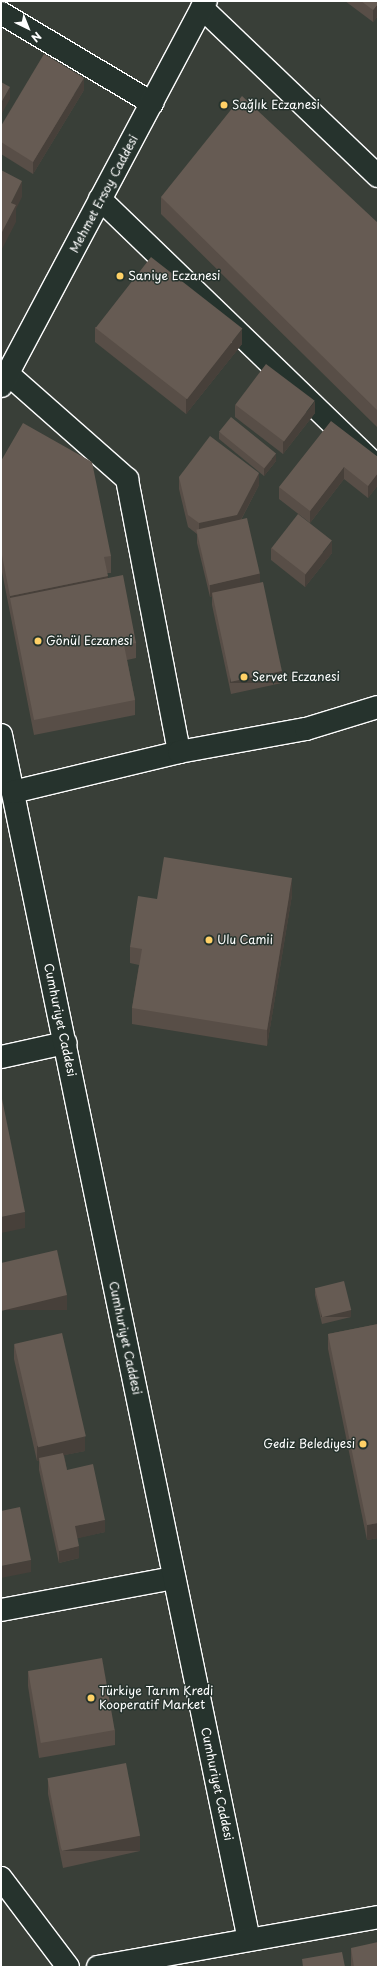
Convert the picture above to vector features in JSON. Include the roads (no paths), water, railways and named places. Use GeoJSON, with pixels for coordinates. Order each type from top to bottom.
{"type":"FeatureCollection","features":[{"type":"Feature","properties":{"kind":"street","name":"Mehmet Ersoy Caddesi"},"geometry":{"type":"LineString","coordinates":[[4,380],[204,4]]}},
{"type":"Feature","properties":{"kind":"street"},"geometry":{"type":"LineString","coordinates":[[204,4],[378,176]]}},
{"type":"Feature","properties":{"kind":"street"},"geometry":{"type":"LineString","coordinates":[[1,13],[152,104]]}},
{"type":"Feature","properties":{"kind":"street"},"geometry":{"type":"LineString","coordinates":[[100,199],[378,467]]}},
{"type":"Feature","properties":{"kind":"street"},"geometry":{"type":"LineString","coordinates":[[4,380],[127,479],[179,752]]}},
{"type":"Feature","properties":{"kind":"street"},"geometry":{"type":"LineString","coordinates":[[13,792],[179,752],[306,729],[378,707]]}},
{"type":"Feature","properties":{"kind":"street","name":"Cumhuriyet Caddesi"},"geometry":{"type":"LineString","coordinates":[[1,735],[249,1940]]}},
{"type":"Feature","properties":{"kind":"street"},"geometry":{"type":"LineString","coordinates":[[1,1057],[65,1043]]}},
{"type":"Feature","properties":{"kind":"street"},"geometry":{"type":"LineString","coordinates":[[1,1610],[174,1578]]}},
{"type":"Feature","properties":{"kind":"street"},"geometry":{"type":"LineString","coordinates":[[1,1878],[68,1967]]}},
{"type":"Feature","properties":{"kind":"street"},"geometry":{"type":"LineString","coordinates":[[98,1967],[149,1963],[249,1940],[378,1917]]}},
{"type":"Feature","properties":{"kind":"place","name":"Sağlık Eczanesi"},"geometry":{"type":"Point","coordinates":[224,105]}},
{"type":"Feature","properties":{"kind":"place","name":"Saniye Eczanesi"},"geometry":{"type":"Point","coordinates":[120,276]}},
{"type":"Feature","properties":{"kind":"place","name":"Gönül Eczanesi"},"geometry":{"type":"Point","coordinates":[38,641]}},
{"type":"Feature","properties":{"kind":"place","name":"Servet Eczanesi"},"geometry":{"type":"Point","coordinates":[244,677]}},
{"type":"Feature","properties":{"kind":"place","name":"Ulu Camii"},"geometry":{"type":"Point","coordinates":[209,940]}},
{"type":"Feature","properties":{"kind":"place","name":"Gediz Belediyesi"},"geometry":{"type":"Point","coordinates":[363,1444]}},
{"type":"Feature","properties":{"kind":"place","name":"Türkiye Tarım Kredi Kooperatif Market"},"geometry":{"type":"Point","coordinates":[91,1698]}}]}
